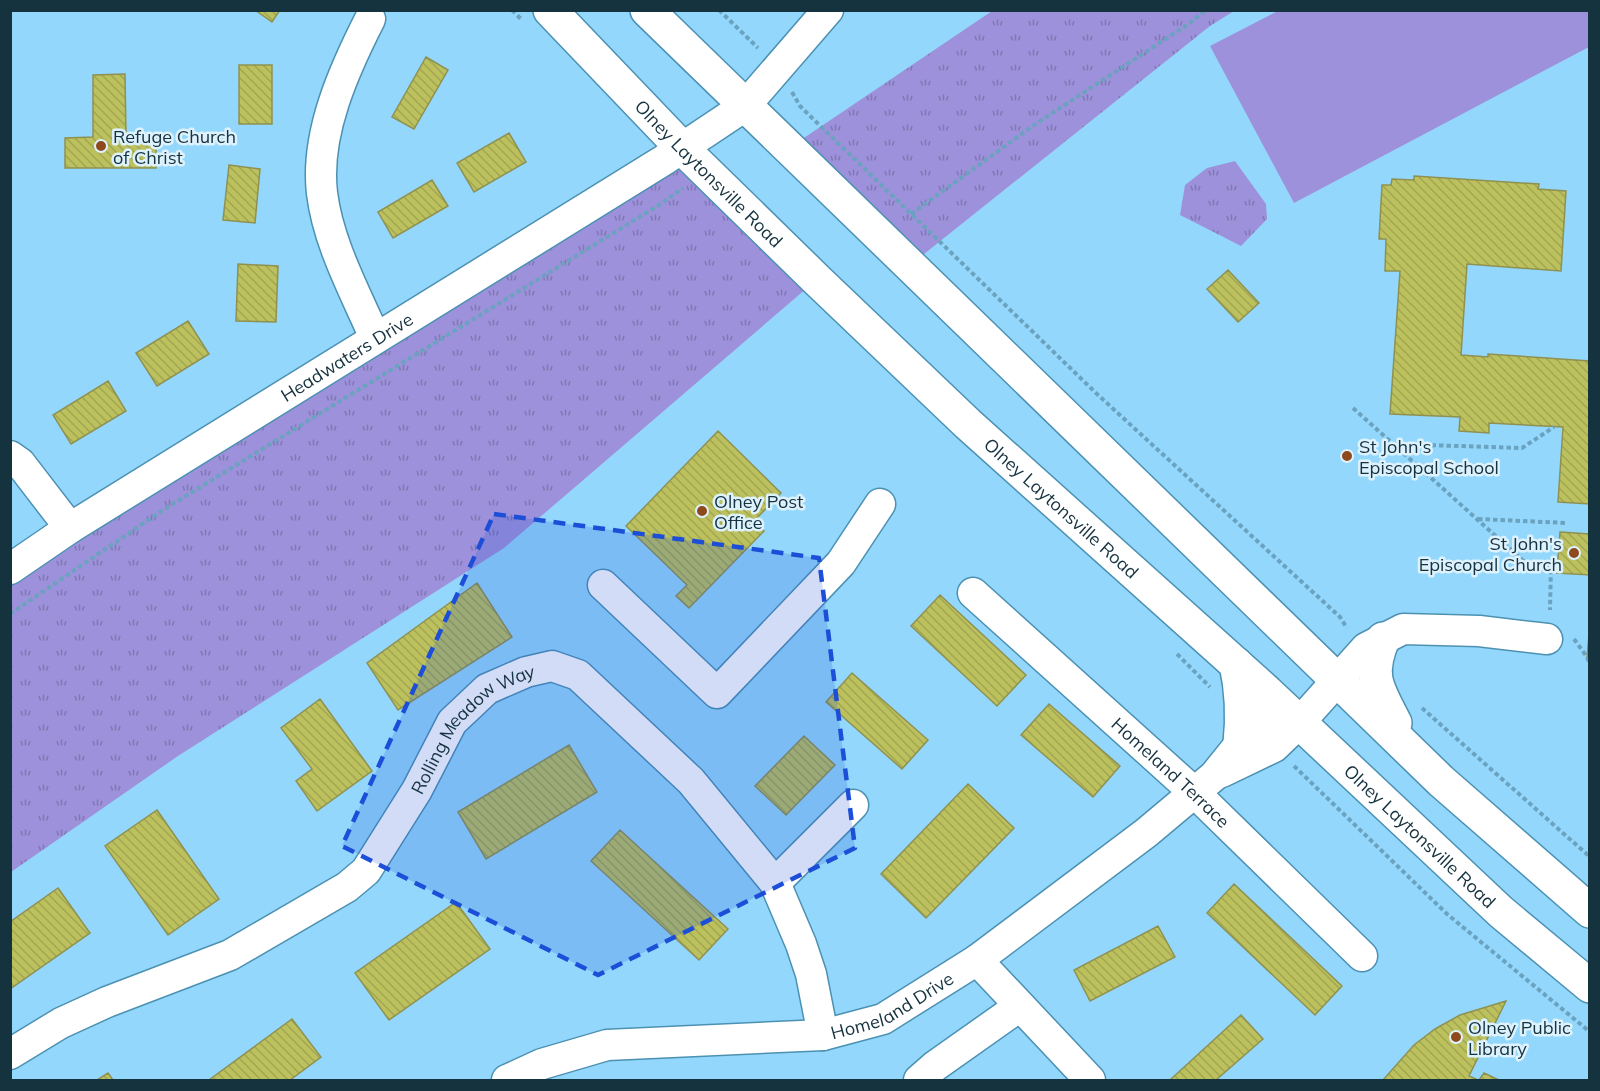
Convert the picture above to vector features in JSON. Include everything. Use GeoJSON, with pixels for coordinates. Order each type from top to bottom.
{"type":"FeatureCollection","features":[{"type":"Feature","properties":{"kind":"main road","name":"Olney Laytonsville Road"},"geometry":{"type":"LineString","coordinates":[[550,10],[682,148],[816,280],[968,424],[1290,713],[1502,912],[1590,986]]}},
{"type":"Feature","properties":{"kind":"main road"},"geometry":{"type":"LineString","coordinates":[[647,10],[1441,781],[1590,911]]}},
{"type":"Feature","properties":{"kind":"main road"},"geometry":{"type":"LineString","coordinates":[[1375,643],[1376,685],[1406,746]]}},
{"type":"Feature","properties":{"kind":"main road"},"geometry":{"type":"LineString","coordinates":[[1236,664],[1242,693],[1243,719],[1240,744]]}},
{"type":"Feature","properties":{"kind":"street","name":"Headwaters Drive"},"geometry":{"type":"LineString","coordinates":[[10,569],[70,528],[746,106],[828,10]]}},
{"type":"Feature","properties":{"kind":"street"},"geometry":{"type":"LineString","coordinates":[[370,19],[346,67],[331,114],[322,156],[322,191],[326,213],[340,258],[375,338]]}},
{"type":"Feature","properties":{"kind":"street"},"geometry":{"type":"LineString","coordinates":[[10,456],[20,463],[70,528]]}},
{"type":"Feature","properties":{"kind":"street"},"geometry":{"type":"LineString","coordinates":[[603,585],[717,693],[841,563],[880,504]]}},
{"type":"Feature","properties":{"kind":"street","name":"Homeland Terrace"},"geometry":{"type":"LineString","coordinates":[[973,593],[1205,784],[1362,956]]}},
{"type":"Feature","properties":{"kind":"street"},"geometry":{"type":"LineString","coordinates":[[1290,713],[1338,679],[1375,643],[1403,629],[1558,631]]}},
{"type":"Feature","properties":{"kind":"street","name":"Rolling Meadow Way"},"geometry":{"type":"LineString","coordinates":[[10,1054],[61,1023],[107,1002],[230,955],[347,887],[366,871],[417,790],[452,722],[486,689],[526,672],[552,666],[578,675],[691,781],[775,884],[811,974],[823,1035]]}},
{"type":"Feature","properties":{"kind":"street","name":"Homeland Drive"},"geometry":{"type":"LineString","coordinates":[[1205,784],[1274,747],[1290,713]]}},
{"type":"Feature","properties":{"kind":"street","name":"Homeland Drive"},"geometry":{"type":"LineString","coordinates":[[507,1080],[542,1064],[607,1045],[823,1035],[883,1019],[977,960],[1146,833],[1205,784],[1252,729],[1290,713]]}},
{"type":"Feature","properties":{"kind":"street"},"geometry":{"type":"LineString","coordinates":[[775,884],[853,804]]}},
{"type":"Feature","properties":{"kind":"street"},"geometry":{"type":"LineString","coordinates":[[977,960],[1090,1080]]}},
{"type":"Feature","properties":{"kind":"street"},"geometry":{"type":"LineString","coordinates":[[919,1080],[935,1066],[1020,1006]]}},
{"type":"Feature","properties":{"kind":"path"},"geometry":{"type":"LineString","coordinates":[[719,10],[756,45],[800,106],[1097,394],[1340,617],[1351,633],[1375,643]]}},
{"type":"Feature","properties":{"kind":"path"},"geometry":{"type":"LineString","coordinates":[[911,214],[1037,123],[1187,25],[1206,10]]}},
{"type":"Feature","properties":{"kind":"path"},"geometry":{"type":"LineString","coordinates":[[10,614],[163,510],[659,205],[689,184]]}},
{"type":"Feature","properties":{"kind":"path"},"geometry":{"type":"LineString","coordinates":[[1353,408],[1527,564],[1551,565],[1549,610],[1558,631],[1587,657],[1590,664]]}},
{"type":"Feature","properties":{"kind":"path"},"geometry":{"type":"LineString","coordinates":[[1394,444],[1522,448],[1554,427]]}},
{"type":"Feature","properties":{"kind":"path"},"geometry":{"type":"LineString","coordinates":[[1476,519],[1567,523]]}},
{"type":"Feature","properties":{"kind":"path"},"geometry":{"type":"LineString","coordinates":[[1420,706],[1590,857]]}},
{"type":"Feature","properties":{"kind":"highlighted area"},"geometry":{"type":"Polygon","coordinates":[[[494,514],[819,558],[855,848],[598,975],[342,846],[494,514]]]}},
{"type":"Feature","properties":{"kind":"green space"},"geometry":{"type":"Polygon","coordinates":[[[992,11],[1234,11],[1210,26],[909,266],[789,148],[992,11]]]}},
{"type":"Feature","properties":{"kind":"green space"},"geometry":{"type":"Polygon","coordinates":[[[1278,11],[1589,11],[1589,47],[1294,203],[1210,46],[1278,11]]]}},
{"type":"Feature","properties":{"kind":"green space"},"geometry":{"type":"Polygon","coordinates":[[[682,148],[814,282],[504,548],[178,756],[11,872],[11,569],[682,148]]]}},
{"type":"Feature","properties":{"kind":"green space"},"geometry":{"type":"Polygon","coordinates":[[[1235,161],[1266,204],[1267,219],[1241,246],[1180,215],[1185,185],[1207,168],[1235,161]]]}},
{"type":"Feature","properties":{"kind":"building"},"geometry":{"type":"Polygon","coordinates":[[[255,10],[280,10],[272,22],[255,10]]]}},
{"type":"Feature","properties":{"kind":"building"},"geometry":{"type":"Polygon","coordinates":[[[426,57],[448,70],[414,129],[392,117],[426,57]]]}},
{"type":"Feature","properties":{"kind":"building"},"geometry":{"type":"Polygon","coordinates":[[[239,65],[272,65],[272,124],[239,124],[239,65]]]}},
{"type":"Feature","properties":{"kind":"building"},"geometry":{"type":"Polygon","coordinates":[[[125,74],[126,137],[156,137],[156,168],[65,168],[65,138],[93,137],[93,75],[125,74]]]}},
{"type":"Feature","properties":{"kind":"building"},"geometry":{"type":"Polygon","coordinates":[[[509,133],[526,162],[474,192],[457,163],[509,133]]]}},
{"type":"Feature","properties":{"kind":"building"},"geometry":{"type":"Polygon","coordinates":[[[229,165],[260,169],[255,223],[223,220],[229,165]]]}},
{"type":"Feature","properties":{"kind":"building"},"geometry":{"type":"Polygon","coordinates":[[[1414,176],[1539,184],[1538,189],[1566,191],[1561,271],[1467,264],[1461,355],[1488,357],[1488,354],[1590,361],[1590,504],[1558,502],[1563,427],[1489,423],[1489,433],[1459,431],[1460,417],[1390,414],[1400,271],[1385,271],[1386,239],[1379,239],[1382,185],[1391,185],[1392,179],[1414,180],[1414,176]]]}},
{"type":"Feature","properties":{"kind":"building"},"geometry":{"type":"Polygon","coordinates":[[[432,180],[448,206],[393,238],[378,212],[432,180]]]}},
{"type":"Feature","properties":{"kind":"building"},"geometry":{"type":"Polygon","coordinates":[[[238,264],[278,266],[276,322],[236,321],[238,264]]]}},
{"type":"Feature","properties":{"kind":"building"},"geometry":{"type":"Polygon","coordinates":[[[1228,270],[1259,303],[1238,322],[1207,289],[1228,270]]]}},
{"type":"Feature","properties":{"kind":"building"},"geometry":{"type":"Polygon","coordinates":[[[188,321],[209,354],[157,386],[136,353],[188,321]]]}},
{"type":"Feature","properties":{"kind":"building"},"geometry":{"type":"Polygon","coordinates":[[[108,381],[126,411],[71,444],[53,415],[108,381]]]}},
{"type":"Feature","properties":{"kind":"building","name":"Olney Post Office"},"geometry":{"type":"Polygon","coordinates":[[[718,431],[781,493],[754,521],[764,531],[689,608],[676,596],[687,585],[626,526],[718,431]]]}},
{"type":"Feature","properties":{"kind":"building","name":"St John's Episcopal Church"},"geometry":{"type":"Polygon","coordinates":[[[1560,532],[1590,534],[1590,575],[1557,573],[1560,532]]]}},
{"type":"Feature","properties":{"kind":"building"},"geometry":{"type":"Polygon","coordinates":[[[477,583],[512,637],[398,710],[367,663],[477,583]]]}},
{"type":"Feature","properties":{"kind":"building"},"geometry":{"type":"Polygon","coordinates":[[[940,595],[1026,675],[997,706],[911,626],[940,595]]]}},
{"type":"Feature","properties":{"kind":"building"},"geometry":{"type":"Polygon","coordinates":[[[1590,623],[1590,657],[1587,657],[1590,623]]]}},
{"type":"Feature","properties":{"kind":"building"},"geometry":{"type":"Polygon","coordinates":[[[852,673],[928,740],[902,769],[826,702],[852,673]]]}},
{"type":"Feature","properties":{"kind":"building"},"geometry":{"type":"Polygon","coordinates":[[[320,699],[372,771],[317,811],[296,781],[312,769],[281,728],[320,699]]]}},
{"type":"Feature","properties":{"kind":"building"},"geometry":{"type":"Polygon","coordinates":[[[1049,704],[1120,766],[1093,797],[1021,735],[1049,704]]]}},
{"type":"Feature","properties":{"kind":"building"},"geometry":{"type":"Polygon","coordinates":[[[804,736],[835,765],[786,815],[755,786],[804,736]]]}},
{"type":"Feature","properties":{"kind":"building"},"geometry":{"type":"Polygon","coordinates":[[[569,745],[597,792],[486,859],[458,812],[569,745]]]}},
{"type":"Feature","properties":{"kind":"building"},"geometry":{"type":"Polygon","coordinates":[[[968,784],[1014,828],[926,918],[881,874],[968,784]]]}},
{"type":"Feature","properties":{"kind":"building"},"geometry":{"type":"Polygon","coordinates":[[[157,810],[219,899],[168,935],[105,846],[157,810]]]}},
{"type":"Feature","properties":{"kind":"building"},"geometry":{"type":"Polygon","coordinates":[[[620,830],[728,929],[699,960],[591,861],[620,830]]]}},
{"type":"Feature","properties":{"kind":"building"},"geometry":{"type":"Polygon","coordinates":[[[1234,884],[1342,986],[1315,1015],[1207,913],[1234,884]]]}},
{"type":"Feature","properties":{"kind":"building"},"geometry":{"type":"Polygon","coordinates":[[[58,888],[90,933],[10,989],[10,922],[58,888]]]}},
{"type":"Feature","properties":{"kind":"building"},"geometry":{"type":"Polygon","coordinates":[[[456,902],[490,949],[389,1020],[355,973],[456,902]]]}},
{"type":"Feature","properties":{"kind":"building"},"geometry":{"type":"Polygon","coordinates":[[[1158,926],[1175,957],[1090,1001],[1074,970],[1158,926]]]}},
{"type":"Feature","properties":{"kind":"building","name":"Olney Public Library"},"geometry":{"type":"Polygon","coordinates":[[[1506,1001],[1469,1076],[1478,1080],[1383,1080],[1414,1045],[1435,1029],[1460,1015],[1506,1001]]]}},
{"type":"Feature","properties":{"kind":"building"},"geometry":{"type":"Polygon","coordinates":[[[1241,1015],[1263,1039],[1216,1080],[1170,1080],[1241,1015]]]}},
{"type":"Feature","properties":{"kind":"building"},"geometry":{"type":"Polygon","coordinates":[[[292,1019],[321,1057],[290,1080],[209,1080],[292,1019]]]}},
{"type":"Feature","properties":{"kind":"building"},"geometry":{"type":"Polygon","coordinates":[[[108,1073],[113,1080],[97,1080],[108,1073]]]}},
{"type":"Feature","properties":{"kind":"building","name":"Olney Public Library"},"geometry":{"type":"Polygon","coordinates":[[[1484,1073],[1499,1080],[1479,1080],[1484,1073]]]}},
{"type":"Feature","properties":{"kind":"place","name":"Refuge Church of Christ"},"geometry":{"type":"Point","coordinates":[101,146]}},
{"type":"Feature","properties":{"kind":"place","name":"St John's Episcopal School"},"geometry":{"type":"Point","coordinates":[1347,456]}},
{"type":"Feature","properties":{"kind":"place","name":"Olney Post Office"},"geometry":{"type":"Point","coordinates":[702,511]}},
{"type":"Feature","properties":{"kind":"place","name":"St John's Episcopal Church"},"geometry":{"type":"Point","coordinates":[1574,553]}},
{"type":"Feature","properties":{"kind":"place","name":"Olney Public Library"},"geometry":{"type":"Point","coordinates":[1456,1037]}}]}
